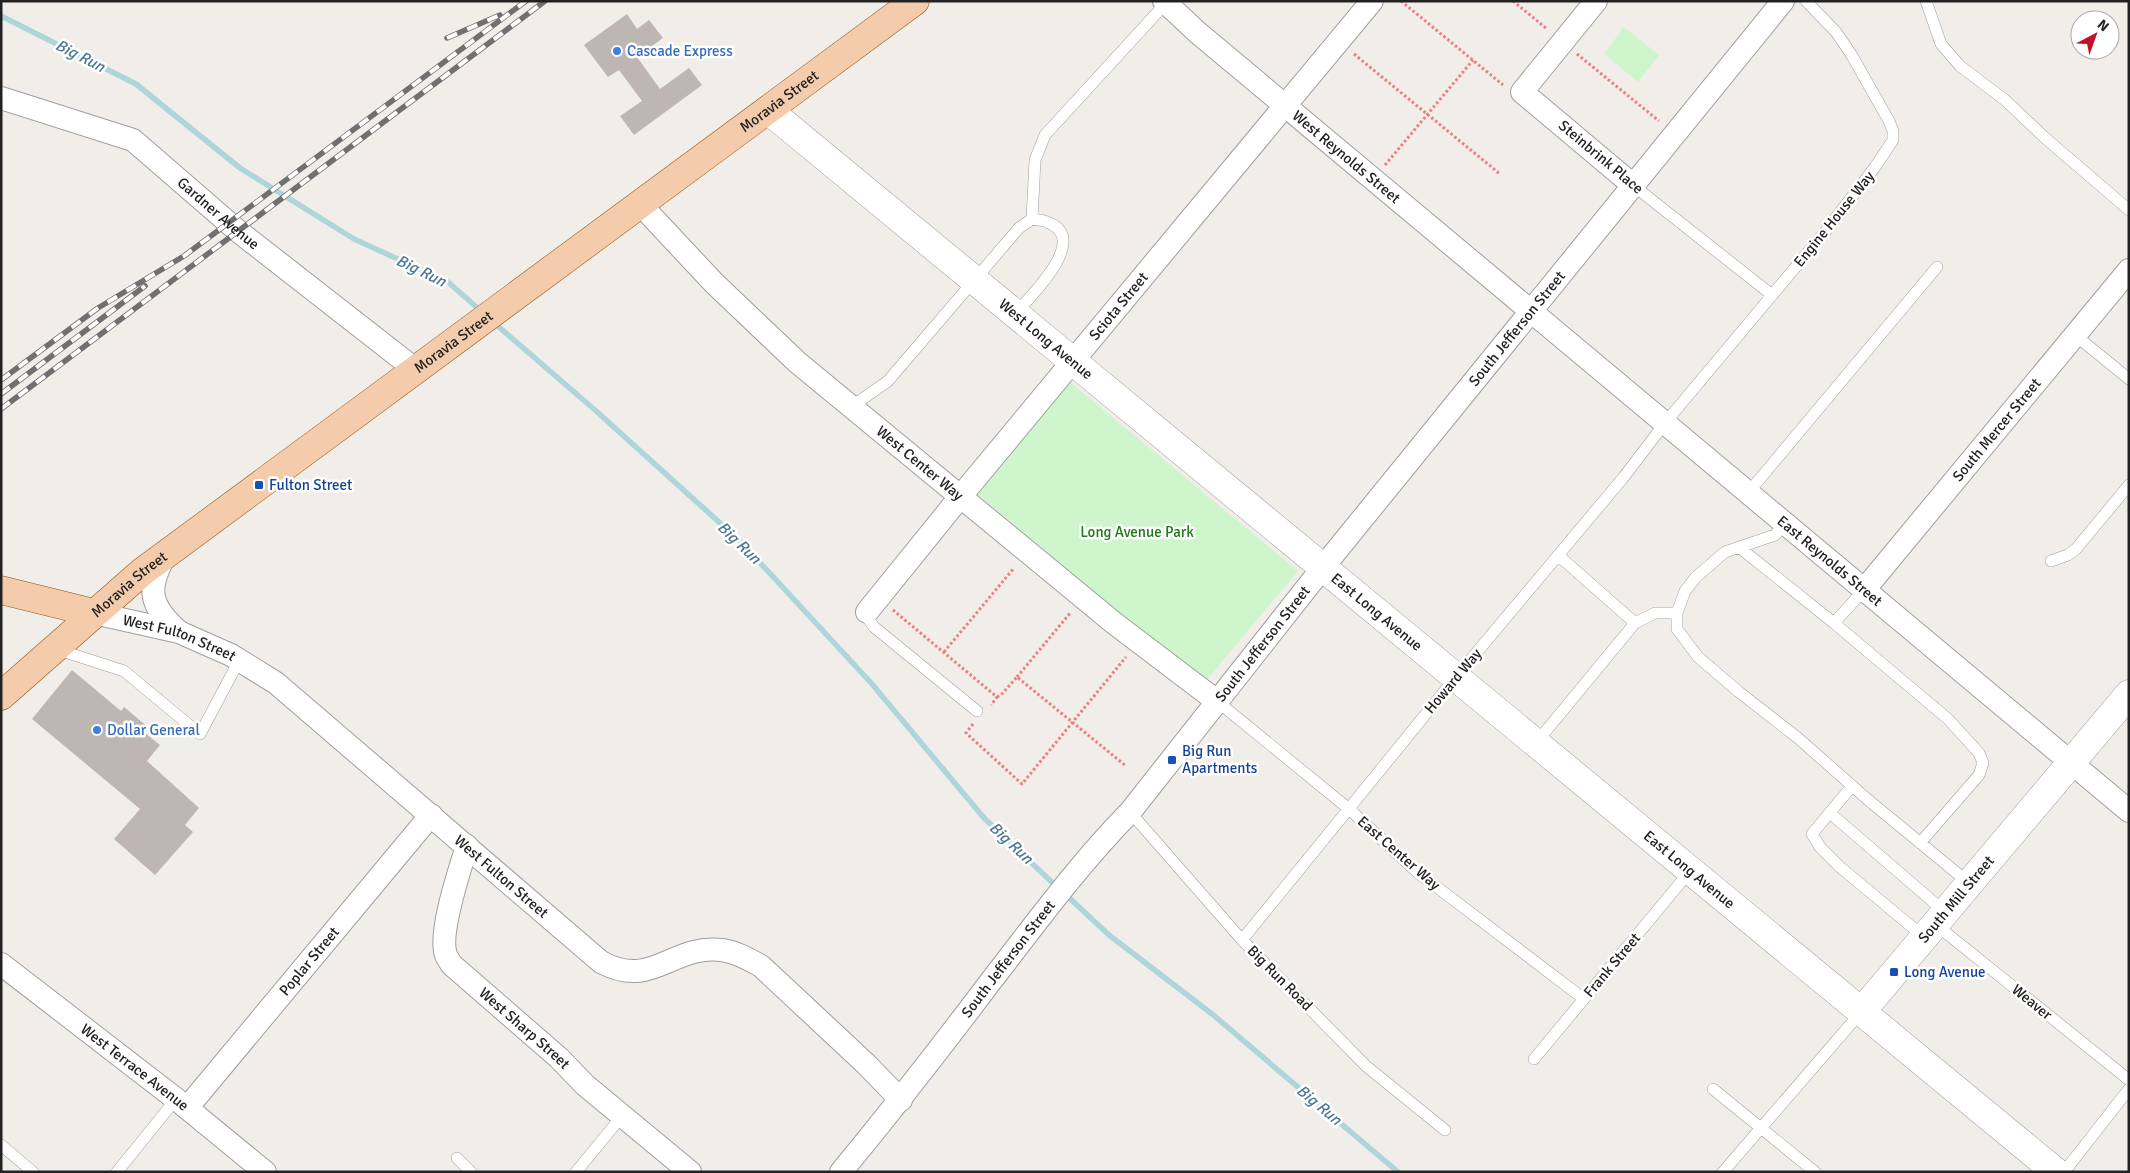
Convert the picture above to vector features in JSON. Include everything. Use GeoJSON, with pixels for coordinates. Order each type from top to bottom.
{"type":"FeatureCollection","features":[{"type":"Feature","properties":{"kind":"main road","name":"Moravia Street"},"geometry":{"type":"LineString","coordinates":[[1,696],[94,613],[166,554],[915,1]]}},
{"type":"Feature","properties":{"kind":"main road"},"geometry":{"type":"LineString","coordinates":[[1,590],[94,613]]}},
{"type":"Feature","properties":{"kind":"street","name":"Sciota Street"},"geometry":{"type":"LineString","coordinates":[[867,612],[1072,361],[1372,1]]}},
{"type":"Feature","properties":{"kind":"street"},"geometry":{"type":"LineString","coordinates":[[1522,92],[1596,1]]}},
{"type":"Feature","properties":{"kind":"street","name":"South Jefferson Street"},"geometry":{"type":"LineString","coordinates":[[841,1172],[901,1100],[1044,912],[1099,844],[1130,812],[1324,566],[1783,1]]}},
{"type":"Feature","properties":{"kind":"street","name":"West Reynolds Street"},"geometry":{"type":"LineString","coordinates":[[1165,2],[1197,32],[1531,312]]}},
{"type":"Feature","properties":{"kind":"street","name":"Steinbrink Place"},"geometry":{"type":"LineString","coordinates":[[1522,92],[1634,186]]}},
{"type":"Feature","properties":{"kind":"street","name":"Gardner Avenue"},"geometry":{"type":"LineString","coordinates":[[1,98],[133,140],[238,231],[416,370]]}},
{"type":"Feature","properties":{"kind":"street","name":"West Long Avenue"},"geometry":{"type":"LineString","coordinates":[[768,110],[1324,566]]}},
{"type":"Feature","properties":{"kind":"street","name":"West Center Way"},"geometry":{"type":"LineString","coordinates":[[640,204],[714,283],[797,362],[1114,623],[1218,702]]}},
{"type":"Feature","properties":{"kind":"street","name":"South Mercer Street"},"geometry":{"type":"LineString","coordinates":[[1864,590],[2129,270]]}},
{"type":"Feature","properties":{"kind":"street","name":"East Reynolds Street"},"geometry":{"type":"LineString","coordinates":[[1531,312],[2129,811]]}},
{"type":"Feature","properties":{"kind":"street"},"geometry":{"type":"LineString","coordinates":[[166,554],[156,571],[153,595],[156,607],[163,618],[178,632]]}},
{"type":"Feature","properties":{"kind":"street","name":"East Long Avenue"},"geometry":{"type":"LineString","coordinates":[[1324,566],[2056,1172]]}},
{"type":"Feature","properties":{"kind":"street","name":"West Fulton Street"},"geometry":{"type":"LineString","coordinates":[[94,613],[178,632],[240,660],[276,683],[296,698],[601,962],[615,969],[631,973],[648,970],[701,950],[722,950],[748,959],[761,966],[866,1064],[901,1100]]}},
{"type":"Feature","properties":{"kind":"street","name":"South Mill Street"},"geometry":{"type":"LineString","coordinates":[[1862,1011],[2129,694]]}},
{"type":"Feature","properties":{"kind":"street","name":"Poplar Street"},"geometry":{"type":"LineString","coordinates":[[181,1103],[431,815]]}},
{"type":"Feature","properties":{"kind":"street","name":"West Sharp Street"},"geometry":{"type":"LineString","coordinates":[[467,846],[448,916],[445,937],[446,955],[452,965],[559,1058],[585,1085],[690,1172]]}},
{"type":"Feature","properties":{"kind":"street","name":"West Terrace Avenue"},"geometry":{"type":"LineString","coordinates":[[1,964],[181,1103],[265,1172]]}},
{"type":"Feature","properties":{"kind":"lane","name":"Engine House Way"},"geometry":{"type":"LineString","coordinates":[[1665,423],[1870,174],[1893,140],[1893,131],[1889,121],[1851,54],[1836,32],[1806,1]]}},
{"type":"Feature","properties":{"kind":"lane"},"geometry":{"type":"LineString","coordinates":[[1926,1],[1942,44],[1960,66],[2005,100],[2044,137],[2129,210]]}},
{"type":"Feature","properties":{"kind":"lane"},"geometry":{"type":"LineString","coordinates":[[1032,219],[1035,160],[1046,135],[1165,2]]}},
{"type":"Feature","properties":{"kind":"lane","name":"Steinbrink Place"},"geometry":{"type":"LineString","coordinates":[[1634,186],[1772,295]]}},
{"type":"Feature","properties":{"kind":"lane"},"geometry":{"type":"LineString","coordinates":[[850,407],[888,381],[1019,228],[1032,219],[1049,222],[1060,232],[1064,245],[1058,263],[1015,314]]}},
{"type":"Feature","properties":{"kind":"lane"},"geometry":{"type":"LineString","coordinates":[[1748,493],[1937,267]]}},
{"type":"Feature","properties":{"kind":"lane"},"geometry":{"type":"LineString","coordinates":[[2075,335],[2129,379]]}},
{"type":"Feature","properties":{"kind":"lane","name":"Howard Way"},"geometry":{"type":"LineString","coordinates":[[1242,940],[1456,677],[1623,478],[1665,423]]}},
{"type":"Feature","properties":{"kind":"lane"},"geometry":{"type":"LineString","coordinates":[[2051,561],[2068,555],[2076,549],[2129,485]]}},
{"type":"Feature","properties":{"kind":"lane"},"geometry":{"type":"LineString","coordinates":[[1785,524],[1775,535],[1725,552],[1696,577],[1685,591],[1677,613],[1677,629],[1698,656],[1739,692],[1798,738],[1852,786],[1969,883]]}},
{"type":"Feature","properties":{"kind":"lane"},"geometry":{"type":"LineString","coordinates":[[1740,548],[1834,623],[1948,719],[1979,753],[1983,764],[1979,775],[1920,843]]}},
{"type":"Feature","properties":{"kind":"lane"},"geometry":{"type":"LineString","coordinates":[[1559,556],[1635,624]]}},
{"type":"Feature","properties":{"kind":"lane"},"geometry":{"type":"LineString","coordinates":[[1834,623],[1864,590]]}},
{"type":"Feature","properties":{"kind":"lane"},"geometry":{"type":"LineString","coordinates":[[867,612],[869,620],[874,627],[980,714]]}},
{"type":"Feature","properties":{"kind":"lane"},"geometry":{"type":"LineString","coordinates":[[1536,743],[1635,624],[1655,612],[1677,613]]}},
{"type":"Feature","properties":{"kind":"lane"},"geometry":{"type":"LineString","coordinates":[[54,649],[124,670],[200,734],[240,660]]}},
{"type":"Feature","properties":{"kind":"lane","name":"East Center Way"},"geometry":{"type":"LineString","coordinates":[[1218,702],[1349,810],[1417,872],[1584,1000]]}},
{"type":"Feature","properties":{"kind":"lane"},"geometry":{"type":"LineString","coordinates":[[1852,786],[1812,834],[1820,847],[1840,867],[1935,924]]}},
{"type":"Feature","properties":{"kind":"lane","name":"Big Run Road"},"geometry":{"type":"LineString","coordinates":[[1130,812],[1242,940],[1366,1066],[1445,1130]]}},
{"type":"Feature","properties":{"kind":"lane"},"geometry":{"type":"LineString","coordinates":[[1830,813],[1935,924]]}},
{"type":"Feature","properties":{"kind":"lane","name":"Frank Street"},"geometry":{"type":"LineString","coordinates":[[1534,1059],[1691,870]]}},
{"type":"Feature","properties":{"kind":"lane","name":"Weaver"},"geometry":{"type":"LineString","coordinates":[[1935,924],[2129,1080]]}},
{"type":"Feature","properties":{"kind":"lane","name":"South Mill Street"},"geometry":{"type":"LineString","coordinates":[[1723,1172],[1862,1011]]}},
{"type":"Feature","properties":{"kind":"lane"},"geometry":{"type":"LineString","coordinates":[[1713,1089],[1815,1172]]}},
{"type":"Feature","properties":{"kind":"lane"},"geometry":{"type":"LineString","coordinates":[[2064,1172],[2129,1089]]}},
{"type":"Feature","properties":{"kind":"lane"},"geometry":{"type":"LineString","coordinates":[[117,1172],[181,1103]]}},
{"type":"Feature","properties":{"kind":"lane"},"geometry":{"type":"LineString","coordinates":[[576,1172],[622,1116]]}},
{"type":"Feature","properties":{"kind":"lane"},"geometry":{"type":"LineString","coordinates":[[1,1146],[33,1172]]}},
{"type":"Feature","properties":{"kind":"lane"},"geometry":{"type":"LineString","coordinates":[[457,1158],[471,1172]]}},
{"type":"Feature","properties":{"kind":"path"},"geometry":{"type":"LineString","coordinates":[[1401,1],[1506,87],[1522,92]]}},
{"type":"Feature","properties":{"kind":"path"},"geometry":{"type":"LineString","coordinates":[[1513,1],[1661,123]]}},
{"type":"Feature","properties":{"kind":"path"},"geometry":{"type":"LineString","coordinates":[[1354,53],[1500,174]]}},
{"type":"Feature","properties":{"kind":"path"},"geometry":{"type":"LineString","coordinates":[[1384,166],[1473,60]]}},
{"type":"Feature","properties":{"kind":"path"},"geometry":{"type":"LineString","coordinates":[[944,652],[1019,561]]}},
{"type":"Feature","properties":{"kind":"path"},"geometry":{"type":"LineString","coordinates":[[1075,607],[1017,677],[980,714],[966,733],[1022,784],[1130,652]]}},
{"type":"Feature","properties":{"kind":"path"},"geometry":{"type":"LineString","coordinates":[[892,609],[997,697]]}},
{"type":"Feature","properties":{"kind":"path"},"geometry":{"type":"LineString","coordinates":[[1017,677],[1126,766]]}},
{"type":"Feature","properties":{"kind":"green space"},"geometry":{"type":"Polygon","coordinates":[[[1624,27],[1659,55],[1638,82],[1604,54],[1624,27]]]}},
{"type":"Feature","properties":{"kind":"green space","name":"Long Avenue Park"},"geometry":{"type":"Polygon","coordinates":[[[1070,382],[1298,571],[1204,683],[977,494],[1070,382]]]}},
{"type":"Feature","properties":{"kind":"building"},"geometry":{"type":"Polygon","coordinates":[[[627,14],[637,29],[649,20],[663,38],[637,57],[660,89],[689,68],[702,85],[634,135],[620,116],[642,101],[619,70],[608,77],[584,45],[627,14]]]}},
{"type":"Feature","properties":{"kind":"building"},"geometry":{"type":"Polygon","coordinates":[[[72,670],[121,711],[124,707],[149,728],[145,733],[160,745],[147,761],[199,808],[185,825],[193,832],[155,875],[114,839],[140,809],[32,719],[72,670]]]}},
{"type":"Feature","properties":{"kind":"waterway","name":"Big Run"},"geometry":{"type":"LineString","coordinates":[[1,16],[136,84],[240,168],[354,239],[448,282],[482,312]]}},
{"type":"Feature","properties":{"kind":"waterway","name":"Big Run"},"geometry":{"type":"LineString","coordinates":[[492,321],[595,410],[741,542],[872,684],[984,818],[1057,887]]}},
{"type":"Feature","properties":{"kind":"waterway","name":"Big Run"},"geometry":{"type":"LineString","coordinates":[[1064,893],[1109,935],[1212,1014],[1398,1172]]}},
{"type":"Feature","properties":{"kind":"railway"},"geometry":{"type":"LineString","coordinates":[[1,380],[98,308],[184,256],[526,1]]}},
{"type":"Feature","properties":{"kind":"railway"},"geometry":{"type":"LineString","coordinates":[[1,409],[545,1]]}},
{"type":"Feature","properties":{"kind":"railway"},"geometry":{"type":"LineString","coordinates":[[447,38],[500,15]]}},
{"type":"Feature","properties":{"kind":"railway"},"geometry":{"type":"LineString","coordinates":[[1,394],[145,286]]}},
{"type":"Feature","properties":{"kind":"place","name":"Cascade Express"},"geometry":{"type":"Point","coordinates":[617,51]}},
{"type":"Feature","properties":{"kind":"place","name":"Fulton Street"},"geometry":{"type":"Point","coordinates":[259,485]}},
{"type":"Feature","properties":{"kind":"place","name":"Dollar General"},"geometry":{"type":"Point","coordinates":[97,730]}},
{"type":"Feature","properties":{"kind":"place","name":"Big Run Apartments"},"geometry":{"type":"Point","coordinates":[1172,760]}},
{"type":"Feature","properties":{"kind":"place","name":"Long Avenue"},"geometry":{"type":"Point","coordinates":[1894,972]}}]}
